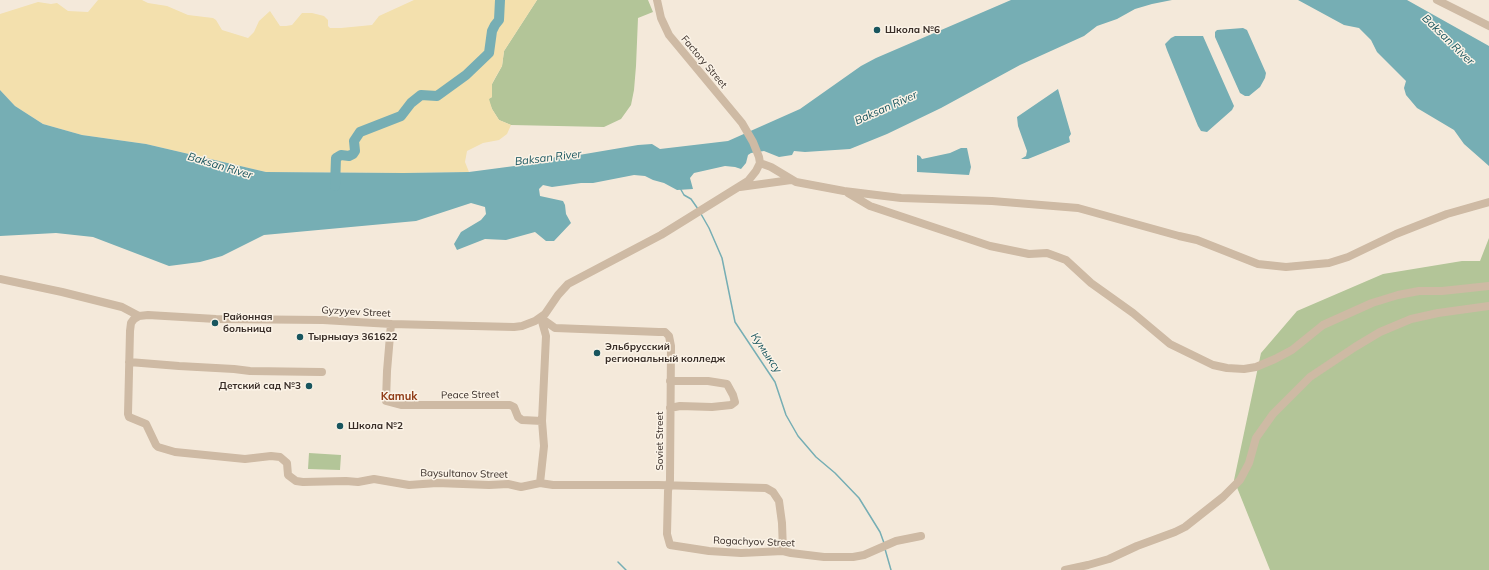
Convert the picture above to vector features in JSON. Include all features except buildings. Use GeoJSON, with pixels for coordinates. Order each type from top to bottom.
{"type":"FeatureCollection","features":[{"type":"Feature","properties":{"kind":"street","name":"Factory Street"},"geometry":{"type":"LineString","coordinates":[[657,0],[669,35],[747,130],[759,160]]}},
{"type":"Feature","properties":{"kind":"street"},"geometry":{"type":"LineString","coordinates":[[1437,0],[1489,26]]}},
{"type":"Feature","properties":{"kind":"street"},"geometry":{"type":"LineString","coordinates":[[540,482],[544,446],[542,421],[546,336],[540,318],[545,314],[558,295],[568,284],[662,235],[737,188],[754,175],[759,160],[791,180],[807,185],[844,191],[901,198],[992,201],[1078,208],[1197,240],[1258,264],[1286,267],[1329,263],[1447,214],[1489,202]]}},
{"type":"Feature","properties":{"kind":"street"},"geometry":{"type":"LineString","coordinates":[[737,188],[791,180]]}},
{"type":"Feature","properties":{"kind":"street"},"geometry":{"type":"LineString","coordinates":[[844,191],[870,206],[990,246],[1029,254],[1047,253],[1066,260],[1091,283],[1170,344],[1214,365],[1227,368],[1244,369],[1256,367],[1275,359],[1292,350],[1323,325],[1372,303],[1398,294],[1489,286]]}},
{"type":"Feature","properties":{"kind":"street"},"geometry":{"type":"LineString","coordinates":[[0,279],[122,307],[138,316],[131,323],[129,362],[250,371],[322,372]]}},
{"type":"Feature","properties":{"kind":"street"},"geometry":{"type":"LineString","coordinates":[[1065,570],[1109,559],[1137,546],[1176,532],[1190,523],[1223,497],[1240,480],[1249,463],[1256,438],[1273,414],[1310,376],[1355,347],[1380,332],[1411,319],[1438,313],[1489,306]]}},
{"type":"Feature","properties":{"kind":"street","name":"Gyzyyev Street"},"geometry":{"type":"LineString","coordinates":[[138,316],[148,315],[216,319],[323,320],[392,324],[514,327],[528,324],[540,318]]}},
{"type":"Feature","properties":{"kind":"street","name":"Soviet Street"},"geometry":{"type":"LineString","coordinates":[[540,318],[555,328],[665,332],[668,334],[671,346],[670,486],[668,491],[667,534],[668,543],[673,546]]}},
{"type":"Feature","properties":{"kind":"street","name":"Peace Street"},"geometry":{"type":"LineString","coordinates":[[392,324],[387,371],[386,401],[401,405],[510,405],[514,407],[518,417],[522,420],[542,421]]}},
{"type":"Feature","properties":{"kind":"street","name":"Baysultanov Street"},"geometry":{"type":"LineString","coordinates":[[129,362],[129,417],[146,424],[158,447],[174,452],[245,459],[271,456],[280,457],[286,463],[288,475],[296,481],[309,483],[346,481],[358,482],[374,479],[408,485],[437,483],[489,485],[508,484],[521,487],[540,482],[553,485],[756,487],[770,490],[776,494],[779,500],[783,551]]}},
{"type":"Feature","properties":{"kind":"street"},"geometry":{"type":"LineString","coordinates":[[670,381],[708,381],[727,384],[735,398],[735,402],[731,405],[712,407],[680,406],[670,408]]}},
{"type":"Feature","properties":{"kind":"street","name":"Rogachyov Street"},"geometry":{"type":"LineString","coordinates":[[673,546],[709,551],[741,553],[783,551],[824,557],[853,556],[864,555],[896,541],[921,536]]}},
{"type":"Feature","properties":{"kind":"green space"},"geometry":{"type":"Polygon","coordinates":[[[537,0],[648,0],[653,12],[638,18],[634,90],[631,105],[621,119],[604,127],[511,125],[499,120],[488,99],[492,97],[492,84],[502,66],[504,51],[537,0]]]}},
{"type":"Feature","properties":{"kind":"green space"},"geometry":{"type":"Polygon","coordinates":[[[1489,238],[1489,570],[1270,570],[1234,480],[1261,353],[1297,311],[1383,274],[1462,261],[1480,261],[1489,238]]]}},
{"type":"Feature","properties":{"kind":"green space"},"geometry":{"type":"Polygon","coordinates":[[[309,453],[341,455],[340,470],[308,469],[309,453]]]}},
{"type":"Feature","properties":{"kind":"sand"},"geometry":{"type":"Polygon","coordinates":[[[98,0],[142,0],[148,3],[167,6],[188,15],[213,18],[222,30],[248,38],[254,32],[259,21],[270,11],[280,26],[292,25],[302,13],[312,13],[324,16],[328,20],[328,26],[330,28],[341,28],[372,25],[379,16],[414,0],[537,0],[504,51],[502,66],[492,84],[492,97],[489,99],[492,109],[499,120],[511,125],[507,134],[499,140],[483,143],[467,151],[465,162],[469,172],[404,173],[266,172],[146,144],[82,135],[43,124],[15,106],[0,90],[0,14],[38,2],[51,4],[57,3],[68,11],[88,12],[98,0]]]}},
{"type":"Feature","properties":{"kind":"water","name":"Baksan River"},"geometry":{"type":"Polygon","coordinates":[[[1011,0],[1172,0],[1135,9],[1117,19],[1097,26],[1084,36],[1020,65],[941,108],[887,134],[850,149],[805,152],[794,151],[792,155],[779,157],[764,151],[751,153],[748,155],[746,163],[741,169],[725,166],[694,173],[690,178],[693,189],[677,190],[664,183],[645,176],[634,175],[593,183],[552,187],[543,185],[539,189],[540,196],[563,201],[566,214],[571,223],[554,241],[546,241],[535,232],[506,240],[485,239],[457,250],[454,244],[461,232],[481,220],[486,214],[485,207],[471,203],[416,221],[264,235],[222,256],[200,262],[169,266],[93,237],[56,233],[0,236],[0,90],[15,106],[43,124],[82,135],[146,144],[266,172],[469,172],[522,165],[560,156],[579,155],[638,145],[652,144],[660,149],[728,141],[800,109],[861,66],[876,58],[1011,0]]]}},
{"type":"Feature","properties":{"kind":"water","name":"Baksan River"},"geometry":{"type":"Polygon","coordinates":[[[1298,0],[1407,0],[1489,46],[1489,166],[1464,144],[1454,130],[1417,108],[1406,95],[1404,88],[1406,81],[1377,52],[1371,40],[1359,28],[1344,25],[1298,0]]]}},
{"type":"Feature","properties":{"kind":"water"},"geometry":{"type":"Polygon","coordinates":[[[1243,28],[1247,30],[1266,73],[1260,87],[1249,96],[1245,96],[1240,93],[1215,37],[1215,32],[1217,30],[1243,28]]]}},
{"type":"Feature","properties":{"kind":"water"},"geometry":{"type":"Polygon","coordinates":[[[1175,36],[1203,36],[1234,106],[1232,110],[1207,132],[1201,131],[1198,126],[1165,44],[1175,36]]]}},
{"type":"Feature","properties":{"kind":"water"},"geometry":{"type":"Polygon","coordinates":[[[1058,89],[1071,134],[1069,137],[1070,142],[1028,159],[1021,159],[1026,156],[1027,151],[1018,126],[1017,117],[1058,89]]]}},
{"type":"Feature","properties":{"kind":"water"},"geometry":{"type":"Polygon","coordinates":[[[961,148],[967,148],[971,167],[969,175],[917,172],[917,155],[922,159],[950,153],[961,148]]]}},
{"type":"Feature","properties":{"kind":"waterway"},"geometry":{"type":"LineString","coordinates":[[335,186],[336,158],[341,155],[349,156],[353,154],[355,151],[354,141],[360,132],[401,116],[411,103],[421,95],[437,96],[466,75],[489,53],[492,31],[499,20],[500,0]]}},
{"type":"Feature","properties":{"kind":"waterway","name":"Кумыксу"},"geometry":{"type":"LineString","coordinates":[[680,188],[684,195],[691,199],[698,209]]}},
{"type":"Feature","properties":{"kind":"waterway","name":"Кумыксу"},"geometry":{"type":"LineString","coordinates":[[701,214],[722,258],[735,322],[775,382],[786,415],[798,436],[816,457],[835,473],[859,498],[880,532],[884,543]]}},
{"type":"Feature","properties":{"kind":"waterway","name":"Кумыксу"},"geometry":{"type":"LineString","coordinates":[[885,549],[891,570]]}},
{"type":"Feature","properties":{"kind":"waterway"},"geometry":{"type":"LineString","coordinates":[[618,562],[626,570]]}},
{"type":"Feature","properties":{"kind":"place","name":"Школа №6"},"geometry":{"type":"Point","coordinates":[877,30]}},
{"type":"Feature","properties":{"kind":"place","name":"Районная больница"},"geometry":{"type":"Point","coordinates":[215,323]}},
{"type":"Feature","properties":{"kind":"place","name":"Тырныауз 361622"},"geometry":{"type":"Point","coordinates":[300,337]}},
{"type":"Feature","properties":{"kind":"place","name":"Эльбрусский региональный колледж"},"geometry":{"type":"Point","coordinates":[597,353]}},
{"type":"Feature","properties":{"kind":"place","name":"Детский сад №3"},"geometry":{"type":"Point","coordinates":[309,386]}},
{"type":"Feature","properties":{"kind":"place","name":"Школа №2"},"geometry":{"type":"Point","coordinates":[340,426]}},
{"type":"Feature","properties":{"kind":"district","name":"Kamuk"},"geometry":{"type":"Point","coordinates":[399,397]}}]}
